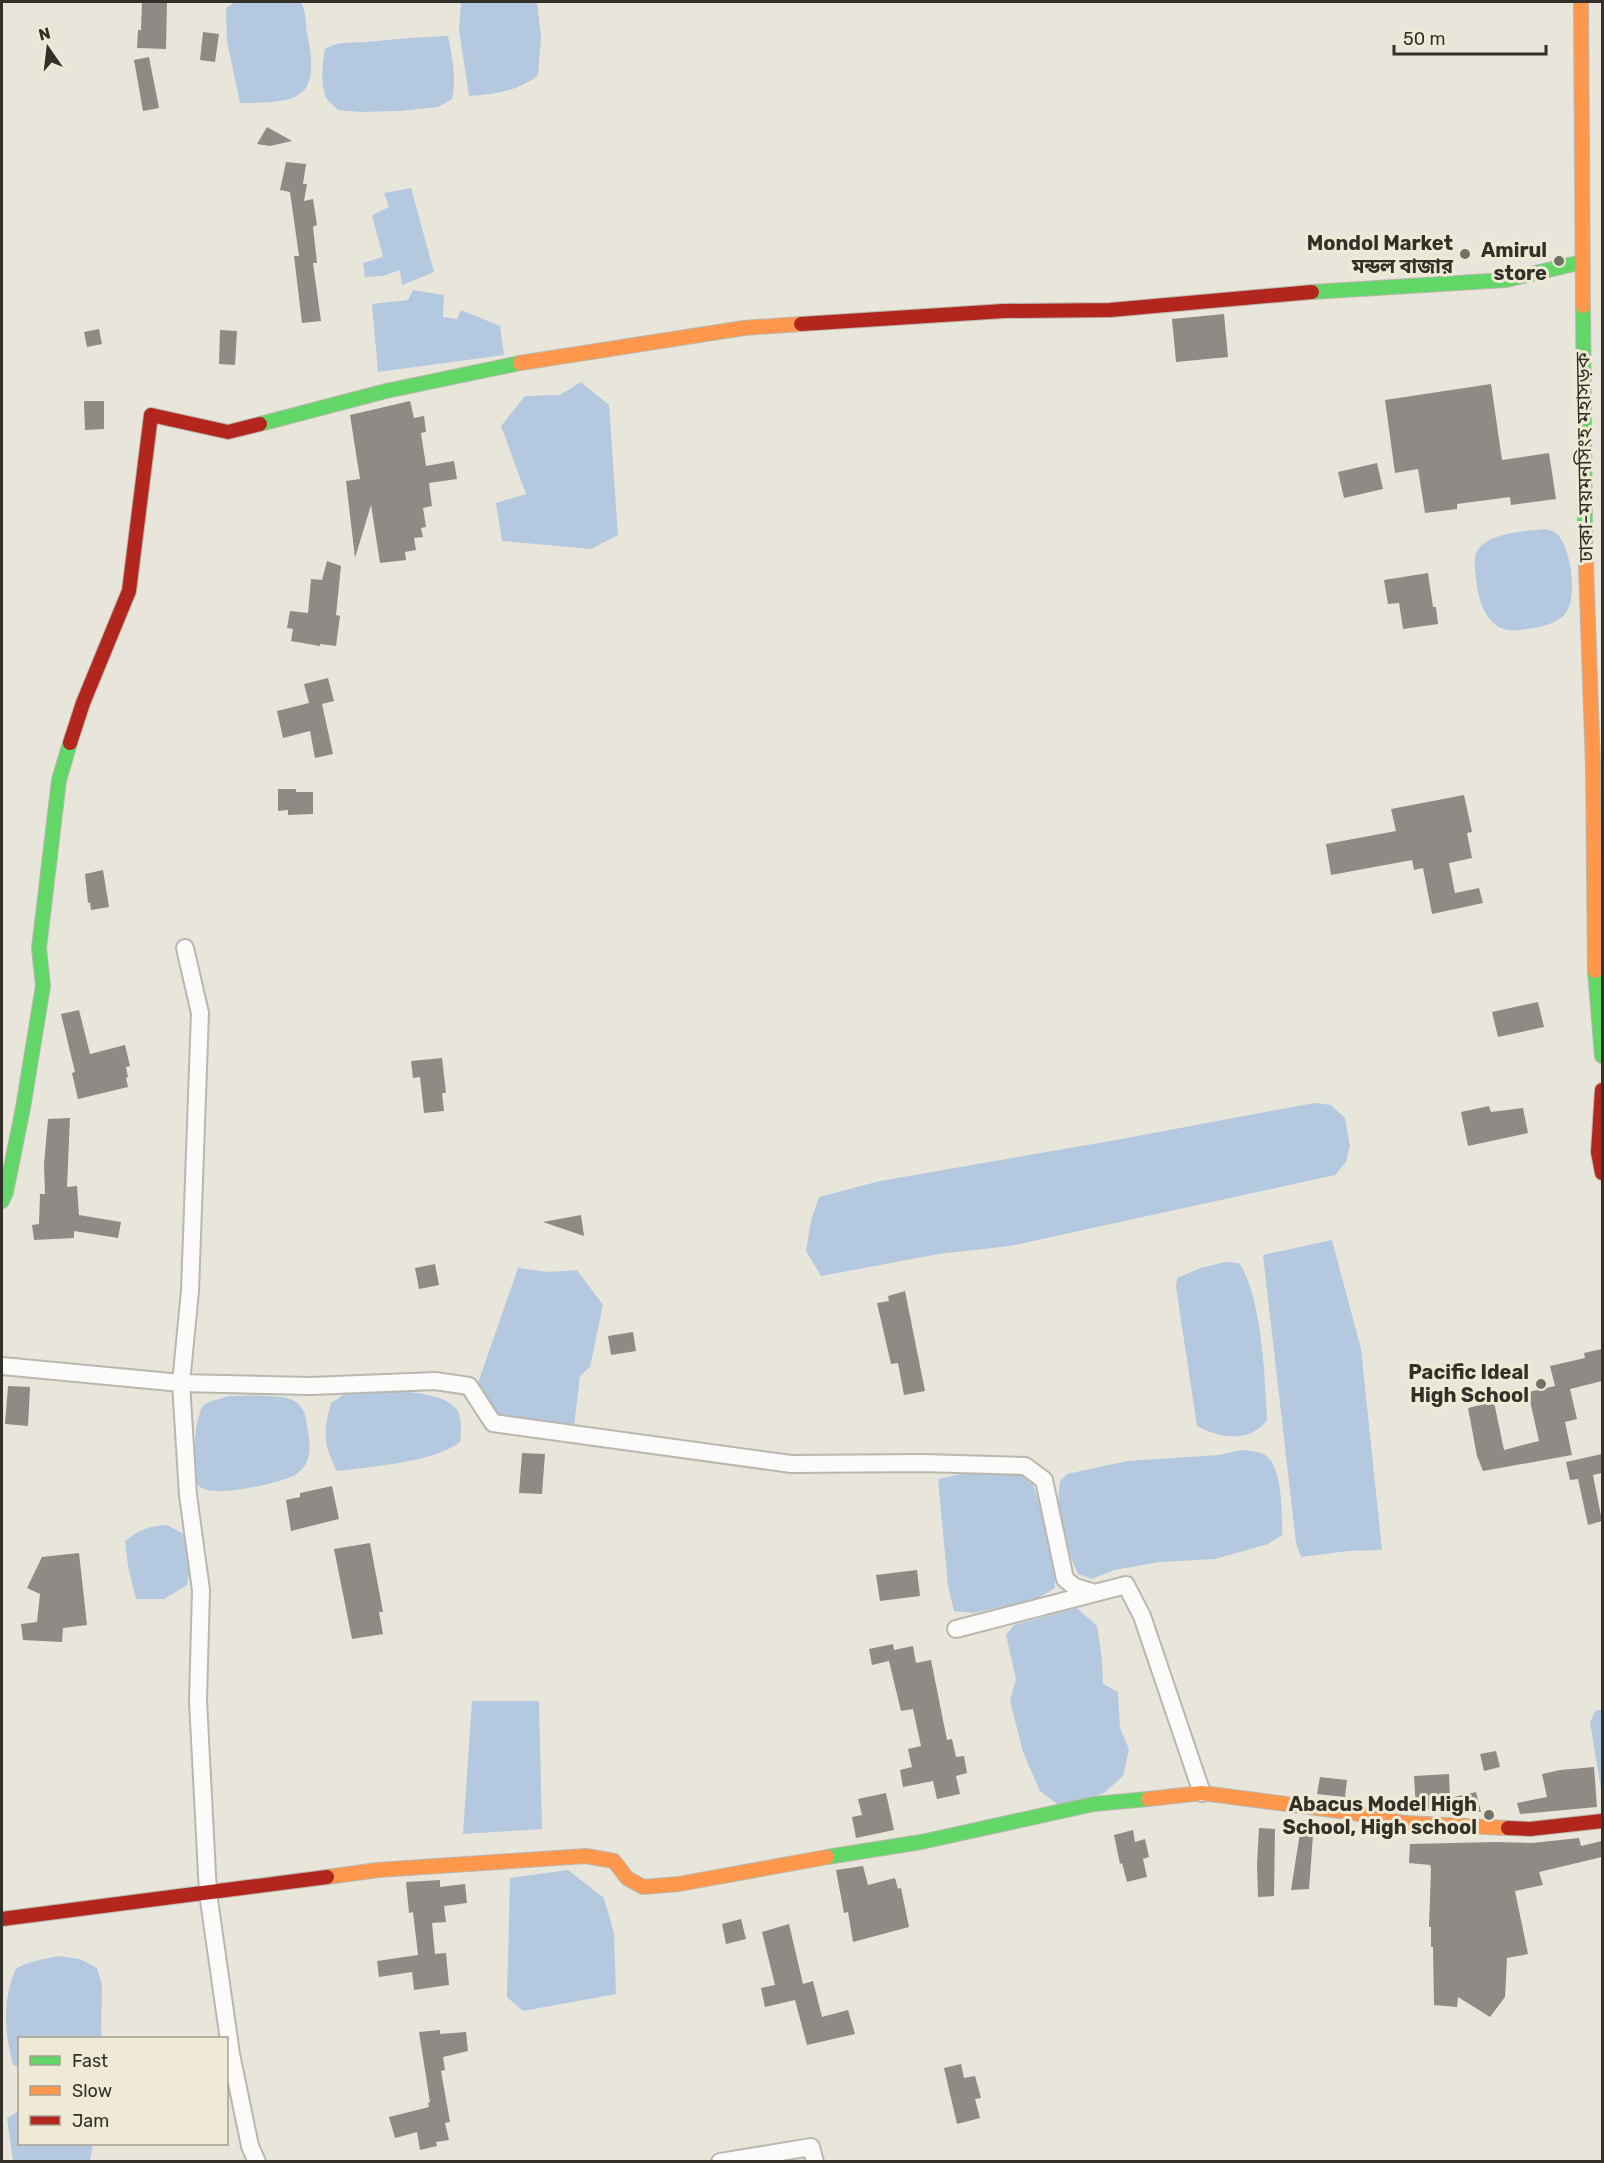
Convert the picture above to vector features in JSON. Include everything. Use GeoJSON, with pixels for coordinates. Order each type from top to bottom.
{"type":"FeatureCollection","features":[{"type":"Feature","properties":{"kind":"main road","name":"ঢাকা-ময়মনসিংহ মহাসড়ক"},"geometry":{"type":"LineString","coordinates":[[1581,2],[1585,569],[1593,766],[1594,958],[1602,1056]]}},
{"type":"Feature","properties":{"kind":"main road"},"geometry":{"type":"LineString","coordinates":[[2,1201],[6,1192],[23,1108],[43,986],[39,948],[58,780],[83,703],[129,591],[151,415],[228,432],[386,391],[544,358],[744,328],[1004,311],[1110,310],[1326,291],[1506,280],[1582,262]]}},
{"type":"Feature","properties":{"kind":"main road"},"geometry":{"type":"LineString","coordinates":[[1602,1090],[1598,1152],[1602,1173]]}},
{"type":"Feature","properties":{"kind":"main road"},"geometry":{"type":"LineString","coordinates":[[2,1919],[378,1870],[586,1856],[614,1861],[627,1878],[643,1887],[679,1884],[921,1842],[1094,1804],[1202,1793],[1348,1812],[1405,1823],[1530,1829],[1602,1821]]}},
{"type":"Feature","properties":{"kind":"street"},"geometry":{"type":"LineString","coordinates":[[185,948],[200,1013],[190,1291],[181,1383],[188,1495],[201,1590],[198,1701],[208,1893],[231,2054],[250,2146],[257,2162]]}},
{"type":"Feature","properties":{"kind":"street"},"geometry":{"type":"LineString","coordinates":[[2,1366],[181,1383],[311,1386],[435,1381],[470,1386],[493,1423],[602,1439],[791,1464],[923,1463],[1025,1466],[1044,1480],[1065,1579],[1075,1587],[1095,1593]]}},
{"type":"Feature","properties":{"kind":"street"},"geometry":{"type":"LineString","coordinates":[[956,1629],[1126,1585],[1142,1616],[1202,1793]]}},
{"type":"Feature","properties":{"kind":"street"},"geometry":{"type":"LineString","coordinates":[[720,2162],[812,2147],[815,2162]]}},
{"type":"Feature","properties":{"kind":"water"},"geometry":{"type":"Polygon","coordinates":[[[235,2],[301,2],[311,60],[310,76],[306,87],[299,95],[275,102],[240,103],[227,41],[226,8],[235,2]]]}},
{"type":"Feature","properties":{"kind":"water"},"geometry":{"type":"Polygon","coordinates":[[[461,2],[537,2],[541,37],[538,75],[515,88],[497,93],[469,96],[459,30],[461,2]]]}},
{"type":"Feature","properties":{"kind":"water"},"geometry":{"type":"Polygon","coordinates":[[[448,36],[454,83],[452,99],[438,107],[361,112],[338,110],[327,99],[323,88],[322,68],[325,49],[330,46],[448,36]]]}},
{"type":"Feature","properties":{"kind":"water"},"geometry":{"type":"Polygon","coordinates":[[[411,188],[434,272],[402,285],[400,270],[383,276],[365,277],[363,263],[383,257],[372,215],[389,207],[384,193],[411,188]]]}},
{"type":"Feature","properties":{"kind":"water"},"geometry":{"type":"Polygon","coordinates":[[[413,290],[444,295],[443,317],[457,319],[461,310],[500,326],[504,355],[378,372],[372,304],[408,300],[413,290]]]}},
{"type":"Feature","properties":{"kind":"water"},"geometry":{"type":"Polygon","coordinates":[[[581,382],[609,405],[618,535],[591,549],[502,541],[496,503],[526,494],[501,426],[525,396],[560,395],[581,382]]]}},
{"type":"Feature","properties":{"kind":"water"},"geometry":{"type":"Polygon","coordinates":[[[1546,529],[1558,535],[1568,555],[1572,576],[1569,607],[1562,617],[1548,624],[1516,631],[1500,628],[1485,613],[1481,603],[1475,570],[1476,554],[1487,541],[1496,537],[1546,529]]]}},
{"type":"Feature","properties":{"kind":"water"},"geometry":{"type":"Polygon","coordinates":[[[1314,1103],[1331,1105],[1345,1118],[1350,1146],[1346,1162],[1335,1175],[1010,1246],[939,1254],[821,1276],[806,1251],[811,1221],[819,1197],[880,1181],[1314,1103]]]}},
{"type":"Feature","properties":{"kind":"water"},"geometry":{"type":"Polygon","coordinates":[[[1332,1240],[1361,1349],[1382,1550],[1349,1551],[1301,1557],[1296,1543],[1263,1255],[1332,1240]]]}},
{"type":"Feature","properties":{"kind":"water"},"geometry":{"type":"Polygon","coordinates":[[[1225,1262],[1239,1263],[1247,1278],[1261,1338],[1267,1420],[1260,1428],[1243,1436],[1215,1434],[1197,1426],[1176,1287],[1177,1278],[1201,1268],[1225,1262]]]}},
{"type":"Feature","properties":{"kind":"water"},"geometry":{"type":"Polygon","coordinates":[[[518,1268],[549,1272],[577,1270],[603,1305],[590,1367],[580,1376],[574,1426],[497,1420],[478,1383],[518,1268]]]}},
{"type":"Feature","properties":{"kind":"water"},"geometry":{"type":"Polygon","coordinates":[[[362,1391],[400,1391],[443,1399],[459,1414],[460,1442],[449,1449],[419,1459],[337,1471],[329,1453],[326,1438],[331,1403],[345,1394],[362,1391]]]}},
{"type":"Feature","properties":{"kind":"water"},"geometry":{"type":"Polygon","coordinates":[[[228,1396],[283,1397],[299,1404],[305,1416],[310,1442],[306,1464],[302,1470],[288,1478],[242,1489],[216,1491],[206,1490],[199,1486],[194,1474],[194,1459],[201,1410],[208,1402],[228,1396]]]}},
{"type":"Feature","properties":{"kind":"water"},"geometry":{"type":"Polygon","coordinates":[[[1242,1450],[1265,1455],[1275,1469],[1280,1492],[1282,1535],[1268,1544],[1215,1559],[1160,1562],[1114,1570],[1092,1579],[1078,1574],[1064,1539],[1060,1518],[1060,1481],[1067,1474],[1127,1461],[1219,1455],[1242,1450]]]}},
{"type":"Feature","properties":{"kind":"water"},"geometry":{"type":"Polygon","coordinates":[[[980,1470],[1030,1476],[1055,1558],[1055,1588],[1037,1599],[973,1613],[954,1611],[948,1586],[938,1479],[980,1470]]]}},
{"type":"Feature","properties":{"kind":"water"},"geometry":{"type":"Polygon","coordinates":[[[167,1525],[184,1534],[192,1557],[187,1585],[164,1599],[136,1599],[125,1541],[144,1529],[167,1525]]]}},
{"type":"Feature","properties":{"kind":"water"},"geometry":{"type":"Polygon","coordinates":[[[1077,1608],[1097,1626],[1103,1684],[1118,1692],[1120,1728],[1129,1749],[1123,1776],[1104,1793],[1061,1807],[1040,1791],[1023,1752],[1010,1701],[1016,1679],[1006,1635],[1014,1625],[1077,1608]]]}},
{"type":"Feature","properties":{"kind":"water"},"geometry":{"type":"Polygon","coordinates":[[[472,1701],[539,1701],[542,1829],[463,1834],[472,1701]]]}},
{"type":"Feature","properties":{"kind":"water"},"geometry":{"type":"Polygon","coordinates":[[[1596,1710],[1602,1710],[1602,1789],[1590,1722],[1596,1710]]]}},
{"type":"Feature","properties":{"kind":"water"},"geometry":{"type":"Polygon","coordinates":[[[568,1870],[604,1898],[614,1933],[616,1994],[523,2011],[507,1997],[510,1878],[568,1870]]]}},
{"type":"Feature","properties":{"kind":"water"},"geometry":{"type":"Polygon","coordinates":[[[58,1956],[80,1959],[97,1968],[102,1985],[101,2037],[18,2037],[18,2067],[13,2065],[7,2035],[8,1995],[17,1968],[58,1956]]]}},
{"type":"Feature","properties":{"kind":"water"},"geometry":{"type":"Polygon","coordinates":[[[18,2112],[18,2145],[93,2145],[90,2161],[13,2161],[7,2118],[18,2112]]]}},
{"type":"Feature","properties":{"kind":"building"},"geometry":{"type":"Polygon","coordinates":[[[142,2],[167,2],[166,49],[137,48],[138,30],[141,30],[142,2]]]}},
{"type":"Feature","properties":{"kind":"building"},"geometry":{"type":"Polygon","coordinates":[[[203,32],[219,34],[215,62],[200,60],[203,32]]]}},
{"type":"Feature","properties":{"kind":"building"},"geometry":{"type":"Polygon","coordinates":[[[149,57],[159,108],[143,111],[134,60],[149,57]]]}},
{"type":"Feature","properties":{"kind":"building"},"geometry":{"type":"Polygon","coordinates":[[[267,127],[292,141],[270,146],[257,144],[267,127]]]}},
{"type":"Feature","properties":{"kind":"building"},"geometry":{"type":"Polygon","coordinates":[[[286,162],[306,164],[303,184],[307,184],[304,201],[313,199],[317,225],[313,227],[317,263],[313,263],[321,321],[302,323],[294,256],[299,256],[290,192],[280,190],[286,162]]]}},
{"type":"Feature","properties":{"kind":"building"},"geometry":{"type":"Polygon","coordinates":[[[1224,314],[1228,357],[1176,362],[1172,319],[1224,314]]]}},
{"type":"Feature","properties":{"kind":"building"},"geometry":{"type":"Polygon","coordinates":[[[99,329],[102,344],[87,347],[84,332],[99,329]]]}},
{"type":"Feature","properties":{"kind":"building"},"geometry":{"type":"Polygon","coordinates":[[[220,330],[237,331],[235,365],[219,364],[220,330]]]}},
{"type":"Feature","properties":{"kind":"building"},"geometry":{"type":"Polygon","coordinates":[[[1491,384],[1502,460],[1549,453],[1556,499],[1511,505],[1510,497],[1457,504],[1457,509],[1425,513],[1418,469],[1395,473],[1385,400],[1491,384]]]}},
{"type":"Feature","properties":{"kind":"building"},"geometry":{"type":"Polygon","coordinates":[[[84,401],[104,401],[104,429],[85,430],[84,401]]]}},
{"type":"Feature","properties":{"kind":"building"},"geometry":{"type":"Polygon","coordinates":[[[410,401],[414,418],[424,416],[426,432],[421,433],[426,466],[454,461],[457,479],[429,483],[432,506],[423,508],[426,527],[421,528],[423,537],[414,538],[416,550],[405,552],[406,560],[380,563],[371,505],[355,558],[346,481],[360,479],[350,415],[410,401]]]}},
{"type":"Feature","properties":{"kind":"building"},"geometry":{"type":"Polygon","coordinates":[[[1377,463],[1383,489],[1344,498],[1338,472],[1377,463]]]}},
{"type":"Feature","properties":{"kind":"building"},"geometry":{"type":"Polygon","coordinates":[[[327,561],[341,566],[336,615],[340,616],[336,646],[291,641],[293,629],[287,628],[290,611],[308,613],[311,579],[322,580],[327,561]]]}},
{"type":"Feature","properties":{"kind":"building"},"geometry":{"type":"Polygon","coordinates":[[[1428,573],[1438,624],[1403,629],[1399,603],[1388,604],[1384,580],[1428,573]]]}},
{"type":"Feature","properties":{"kind":"building"},"geometry":{"type":"Polygon","coordinates":[[[328,678],[334,701],[322,704],[333,754],[315,758],[310,731],[283,738],[277,711],[309,703],[304,684],[328,678]]]}},
{"type":"Feature","properties":{"kind":"building"},"geometry":{"type":"Polygon","coordinates":[[[278,789],[313,792],[313,814],[288,815],[288,810],[278,811],[278,789]]]}},
{"type":"Feature","properties":{"kind":"building"},"geometry":{"type":"Polygon","coordinates":[[[1464,795],[1472,832],[1467,833],[1472,858],[1449,863],[1455,893],[1479,888],[1483,903],[1432,914],[1423,868],[1414,870],[1412,860],[1331,875],[1326,844],[1396,831],[1391,809],[1464,795]]]}},
{"type":"Feature","properties":{"kind":"building"},"geometry":{"type":"Polygon","coordinates":[[[103,870],[109,907],[91,910],[90,902],[88,903],[85,874],[103,870]]]}},
{"type":"Feature","properties":{"kind":"building"},"geometry":{"type":"Polygon","coordinates":[[[1538,1002],[1544,1027],[1498,1037],[1492,1012],[1538,1002]]]}},
{"type":"Feature","properties":{"kind":"building"},"geometry":{"type":"Polygon","coordinates":[[[79,1010],[90,1054],[125,1045],[130,1066],[126,1067],[128,1087],[78,1099],[72,1073],[75,1072],[61,1014],[79,1010]]]}},
{"type":"Feature","properties":{"kind":"building"},"geometry":{"type":"Polygon","coordinates":[[[442,1058],[446,1093],[442,1093],[444,1111],[424,1113],[420,1077],[413,1078],[411,1061],[442,1058]]]}},
{"type":"Feature","properties":{"kind":"building"},"geometry":{"type":"Polygon","coordinates":[[[1489,1106],[1491,1112],[1523,1108],[1528,1133],[1468,1146],[1461,1112],[1489,1106]]]}},
{"type":"Feature","properties":{"kind":"building"},"geometry":{"type":"Polygon","coordinates":[[[70,1118],[67,1187],[77,1186],[79,1215],[121,1222],[118,1238],[74,1231],[74,1238],[34,1240],[32,1225],[39,1224],[40,1194],[45,1194],[44,1164],[48,1119],[70,1118]]]}},
{"type":"Feature","properties":{"kind":"building"},"geometry":{"type":"Polygon","coordinates":[[[581,1215],[584,1236],[543,1222],[581,1215]]]}},
{"type":"Feature","properties":{"kind":"building"},"geometry":{"type":"Polygon","coordinates":[[[435,1264],[439,1285],[419,1289],[415,1268],[435,1264]]]}},
{"type":"Feature","properties":{"kind":"building"},"geometry":{"type":"Polygon","coordinates":[[[905,1291],[925,1391],[904,1395],[898,1363],[891,1364],[877,1303],[889,1301],[888,1296],[905,1291]]]}},
{"type":"Feature","properties":{"kind":"building"},"geometry":{"type":"Polygon","coordinates":[[[633,1332],[636,1351],[611,1355],[608,1336],[633,1332]]]}},
{"type":"Feature","properties":{"kind":"building"},"geometry":{"type":"Polygon","coordinates":[[[1602,1349],[1602,1381],[1570,1389],[1577,1419],[1565,1422],[1572,1455],[1483,1471],[1477,1456],[1468,1408],[1494,1402],[1504,1450],[1539,1441],[1528,1392],[1555,1386],[1550,1366],[1585,1358],[1584,1353],[1602,1349]]]}},
{"type":"Feature","properties":{"kind":"building"},"geometry":{"type":"Polygon","coordinates":[[[8,1386],[30,1387],[28,1426],[5,1424],[8,1386]]]}},
{"type":"Feature","properties":{"kind":"building"},"geometry":{"type":"Polygon","coordinates":[[[522,1453],[545,1454],[542,1494],[519,1493],[522,1453]]]}},
{"type":"Feature","properties":{"kind":"building"},"geometry":{"type":"Polygon","coordinates":[[[1602,1454],[1602,1473],[1593,1475],[1602,1521],[1588,1525],[1578,1479],[1570,1480],[1566,1462],[1602,1454]]]}},
{"type":"Feature","properties":{"kind":"building"},"geometry":{"type":"Polygon","coordinates":[[[332,1486],[339,1519],[291,1531],[286,1500],[300,1497],[300,1493],[332,1486]]]}},
{"type":"Feature","properties":{"kind":"building"},"geometry":{"type":"Polygon","coordinates":[[[370,1543],[383,1612],[379,1612],[383,1634],[352,1639],[334,1549],[370,1543]]]}},
{"type":"Feature","properties":{"kind":"building"},"geometry":{"type":"Polygon","coordinates":[[[79,1553],[87,1625],[63,1628],[62,1642],[23,1640],[21,1624],[37,1622],[40,1594],[27,1588],[42,1557],[79,1553]]]}},
{"type":"Feature","properties":{"kind":"building"},"geometry":{"type":"Polygon","coordinates":[[[917,1570],[920,1596],[880,1601],[876,1575],[917,1570]]]}},
{"type":"Feature","properties":{"kind":"building"},"geometry":{"type":"Polygon","coordinates":[[[893,1644],[894,1650],[913,1646],[916,1663],[931,1660],[947,1740],[952,1739],[956,1757],[964,1756],[967,1773],[956,1776],[960,1794],[937,1799],[933,1781],[903,1787],[900,1770],[912,1767],[908,1749],[921,1746],[913,1709],[901,1711],[889,1661],[872,1665],[869,1649],[893,1644]]]}},
{"type":"Feature","properties":{"kind":"building"},"geometry":{"type":"Polygon","coordinates":[[[1496,1751],[1500,1767],[1484,1771],[1480,1754],[1496,1751]]]}},
{"type":"Feature","properties":{"kind":"building"},"geometry":{"type":"Polygon","coordinates":[[[1594,1767],[1597,1807],[1520,1814],[1517,1803],[1547,1797],[1542,1774],[1594,1767]]]}},
{"type":"Feature","properties":{"kind":"building"},"geometry":{"type":"Polygon","coordinates":[[[1449,1774],[1450,1798],[1476,1792],[1481,1812],[1416,1809],[1414,1776],[1449,1774]]]}},
{"type":"Feature","properties":{"kind":"building"},"geometry":{"type":"Polygon","coordinates":[[[1320,1777],[1347,1780],[1345,1797],[1317,1794],[1320,1777]]]}},
{"type":"Feature","properties":{"kind":"building"},"geometry":{"type":"Polygon","coordinates":[[[886,1793],[894,1830],[856,1838],[852,1817],[862,1815],[858,1799],[886,1793]]]}},
{"type":"Feature","properties":{"kind":"building"},"geometry":{"type":"Polygon","coordinates":[[[1302,1820],[1314,1822],[1309,1889],[1291,1890],[1302,1820]]]}},
{"type":"Feature","properties":{"kind":"building"},"geometry":{"type":"Polygon","coordinates":[[[1259,1828],[1275,1829],[1274,1896],[1258,1897],[1259,1828]]]}},
{"type":"Feature","properties":{"kind":"building"},"geometry":{"type":"Polygon","coordinates":[[[1133,1830],[1135,1842],[1145,1839],[1149,1857],[1143,1859],[1147,1877],[1127,1882],[1122,1863],[1120,1864],[1114,1835],[1133,1830]]]}},
{"type":"Feature","properties":{"kind":"building"},"geometry":{"type":"Polygon","coordinates":[[[1579,1838],[1581,1846],[1602,1841],[1602,1857],[1539,1872],[1543,1885],[1515,1891],[1528,1954],[1507,1958],[1505,1997],[1490,2017],[1458,1997],[1457,2007],[1434,2005],[1433,1947],[1431,1947],[1431,1927],[1429,1927],[1431,1869],[1430,1865],[1409,1863],[1410,1844],[1532,1843],[1579,1838]]]}},
{"type":"Feature","properties":{"kind":"building"},"geometry":{"type":"Polygon","coordinates":[[[863,1866],[868,1885],[895,1878],[898,1889],[901,1888],[909,1927],[853,1942],[848,1912],[844,1913],[836,1870],[863,1866]]]}},
{"type":"Feature","properties":{"kind":"building"},"geometry":{"type":"Polygon","coordinates":[[[440,1880],[440,1887],[465,1884],[467,1903],[444,1906],[446,1922],[432,1923],[435,1954],[446,1953],[449,1985],[414,1990],[412,1972],[379,1977],[377,1961],[418,1955],[413,1912],[409,1913],[406,1882],[440,1880]]]}},
{"type":"Feature","properties":{"kind":"building"},"geometry":{"type":"Polygon","coordinates":[[[741,1919],[746,1939],[726,1944],[722,1924],[741,1919]]]}},
{"type":"Feature","properties":{"kind":"building"},"geometry":{"type":"Polygon","coordinates":[[[789,1924],[803,1984],[813,1981],[822,2017],[848,2010],[855,2034],[807,2045],[795,2000],[765,2007],[761,1988],[775,1985],[762,1932],[789,1924]]]}},
{"type":"Feature","properties":{"kind":"building"},"geometry":{"type":"Polygon","coordinates":[[[440,2030],[440,2034],[466,2032],[468,2051],[443,2057],[445,2070],[441,2071],[450,2122],[445,2123],[449,2140],[436,2142],[437,2146],[420,2150],[417,2132],[395,2138],[389,2117],[429,2107],[419,2032],[440,2030]]]}},
{"type":"Feature","properties":{"kind":"building"},"geometry":{"type":"Polygon","coordinates":[[[961,2064],[964,2078],[975,2076],[981,2098],[975,2099],[980,2118],[957,2124],[944,2068],[961,2064]]]}},
{"type":"Feature","properties":{"kind":"traffic: fast"},"geometry":{"type":"LineString","coordinates":[[1312,292],[1506,280],[1582,262]]}},
{"type":"Feature","properties":{"kind":"traffic: fast"},"geometry":{"type":"LineString","coordinates":[[1583,306],[1585,536]]}},
{"type":"Feature","properties":{"kind":"traffic: fast"},"geometry":{"type":"LineString","coordinates":[[260,424],[386,391],[520,363]]}},
{"type":"Feature","properties":{"kind":"traffic: fast"},"geometry":{"type":"LineString","coordinates":[[2,1201],[6,1192],[23,1108],[43,986],[39,948],[59,780],[70,743]]}},
{"type":"Feature","properties":{"kind":"traffic: fast"},"geometry":{"type":"LineString","coordinates":[[1595,971],[1602,1056]]}},
{"type":"Feature","properties":{"kind":"traffic: fast"},"geometry":{"type":"LineString","coordinates":[[827,1857],[921,1842],[1094,1804],[1148,1799]]}},
{"type":"Feature","properties":{"kind":"traffic: slow"},"geometry":{"type":"LineString","coordinates":[[1581,2],[1583,306]]}},
{"type":"Feature","properties":{"kind":"traffic: slow"},"geometry":{"type":"LineString","coordinates":[[520,363],[744,328],[801,324]]}},
{"type":"Feature","properties":{"kind":"traffic: slow"},"geometry":{"type":"LineString","coordinates":[[1585,536],[1593,766],[1595,971]]}},
{"type":"Feature","properties":{"kind":"traffic: slow"},"geometry":{"type":"LineString","coordinates":[[1148,1799],[1202,1793],[1348,1812],[1405,1823],[1508,1828]]}},
{"type":"Feature","properties":{"kind":"traffic: slow"},"geometry":{"type":"LineString","coordinates":[[327,1877],[378,1870],[586,1856],[614,1861],[627,1878],[643,1887],[679,1884],[827,1857]]}},
{"type":"Feature","properties":{"kind":"traffic: jam"},"geometry":{"type":"LineString","coordinates":[[801,324],[1004,311],[1110,310],[1312,292]]}},
{"type":"Feature","properties":{"kind":"traffic: jam"},"geometry":{"type":"LineString","coordinates":[[70,743],[83,703],[129,591],[151,415],[228,432],[260,424]]}},
{"type":"Feature","properties":{"kind":"traffic: jam"},"geometry":{"type":"LineString","coordinates":[[1602,1090],[1598,1152],[1602,1173]]}},
{"type":"Feature","properties":{"kind":"traffic: jam"},"geometry":{"type":"LineString","coordinates":[[1508,1828],[1530,1829],[1602,1821]]}},
{"type":"Feature","properties":{"kind":"traffic: jam"},"geometry":{"type":"LineString","coordinates":[[2,1919],[327,1877]]}},
{"type":"Feature","properties":{"kind":"place","name":"Mondol Market মন্ডল বাজার"},"geometry":{"type":"Point","coordinates":[1465,254]}},
{"type":"Feature","properties":{"kind":"place","name":"Amirul store"},"geometry":{"type":"Point","coordinates":[1559,261]}},
{"type":"Feature","properties":{"kind":"place","name":"Pacific Ideal High School"},"geometry":{"type":"Point","coordinates":[1541,1384]}},
{"type":"Feature","properties":{"kind":"place","name":"Abacus Model High School, High school"},"geometry":{"type":"Point","coordinates":[1489,1815]}}]}
